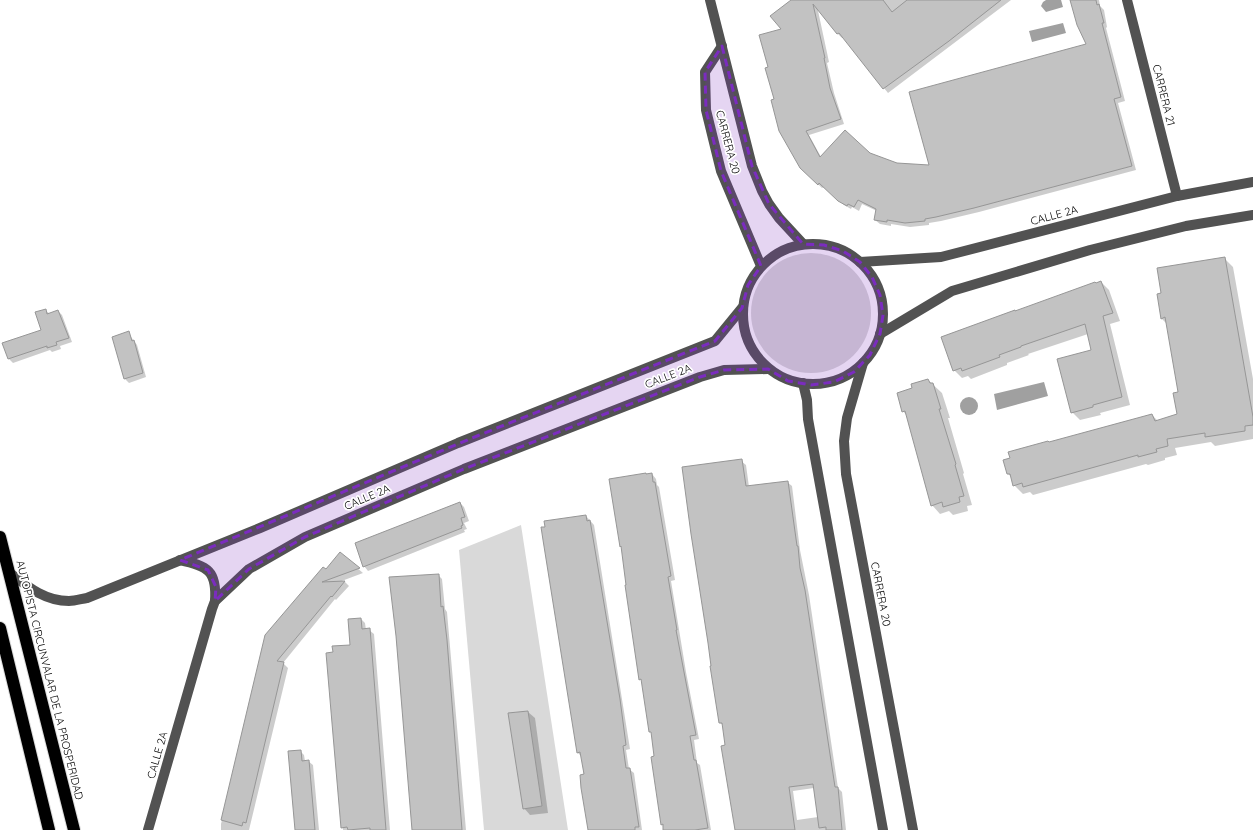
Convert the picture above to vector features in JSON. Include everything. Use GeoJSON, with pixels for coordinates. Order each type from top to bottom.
{"type":"FeatureCollection","features":[{"type":"Feature","properties":{"kind":"highway","name":"AUTOPISTA CIRCUNVALAR DE LA PROSPERIDAD"},"geometry":{"type":"LineString","coordinates":[[0,537],[74,830]]}},
{"type":"Feature","properties":{"kind":"highway"},"geometry":{"type":"LineString","coordinates":[[0,628],[49,830]]}},
{"type":"Feature","properties":{"kind":"street","name":"CARRERA 20"},"geometry":{"type":"LineString","coordinates":[[710,0],[752,166],[762,191],[779,218],[803,244]]}},
{"type":"Feature","properties":{"kind":"street","name":"CARRERA 21"},"geometry":{"type":"LineString","coordinates":[[1127,0],[1177,196]]}},
{"type":"Feature","properties":{"kind":"street","name":"CARRERA 20"},"geometry":{"type":"LineString","coordinates":[[722,46],[705,72],[706,110],[721,171],[761,266]]}},
{"type":"Feature","properties":{"kind":"street","name":"CALLE 2A"},"geometry":{"type":"LineString","coordinates":[[860,262],[941,257],[1177,196],[1253,182]]}},
{"type":"Feature","properties":{"kind":"street"},"geometry":{"type":"LineString","coordinates":[[880,334],[952,291],[1090,250],[1186,226],[1253,215]]}},
{"type":"Feature","properties":{"kind":"street"},"geometry":{"type":"LineString","coordinates":[[803,244],[824,245],[843,251],[860,262],[872,277],[880,296],[883,315],[880,334],[870,355],[854,372],[834,382],[811,385],[788,381],[768,369],[753,352],[744,331],[742,308],[748,286],[761,266],[780,251],[803,244]]}},
{"type":"Feature","properties":{"kind":"street","name":"CALLE 2A"},"geometry":{"type":"LineString","coordinates":[[10,573],[35,592],[51,599],[68,601],[88,598],[260,528],[458,443],[715,341],[742,308]]}},
{"type":"Feature","properties":{"kind":"street","name":"CARRERA 20"},"geometry":{"type":"LineString","coordinates":[[863,363],[847,418],[844,441],[846,474],[913,830]]}},
{"type":"Feature","properties":{"kind":"street","name":"CALLE 2A"},"geometry":{"type":"LineString","coordinates":[[148,830],[215,601],[249,569],[305,537],[464,469],[700,377],[724,370],[768,369]]}},
{"type":"Feature","properties":{"kind":"street"},"geometry":{"type":"LineString","coordinates":[[803,383],[807,400],[808,419],[883,830]]}},
{"type":"Feature","properties":{"kind":"street"},"geometry":{"type":"LineString","coordinates":[[180,560],[197,564],[208,570],[213,577],[216,588],[215,601]]}},
{"type":"Feature","properties":{"kind":"highlighted area"},"geometry":{"type":"Polygon","coordinates":[[[722,46],[752,166],[769,204],[803,244],[824,245],[843,251],[860,262],[872,277],[880,295],[883,315],[880,334],[870,355],[854,372],[834,382],[811,385],[788,381],[768,369],[724,370],[700,377],[464,469],[305,537],[249,569],[215,601],[216,587],[208,570],[180,560],[477,436],[715,341],[742,308],[748,285],[761,266],[721,171],[706,110],[705,72],[722,46]]]}},
{"type":"Feature","properties":{"kind":"shaded area"},"geometry":{"type":"Polygon","coordinates":[[[1046,0],[1061,0],[1063,7],[1046,12],[1041,6],[1046,0]]]}},
{"type":"Feature","properties":{"kind":"shaded area"},"geometry":{"type":"Polygon","coordinates":[[[1063,23],[1066,33],[1032,42],[1029,31],[1063,23]]]}},
{"type":"Feature","properties":{"kind":"shaded area"},"geometry":{"type":"Polygon","coordinates":[[[811,253],[823,254],[834,258],[844,263],[853,271],[861,280],[866,290],[870,301],[870,325],[866,336],[861,346],[853,355],[844,363],[834,368],[823,372],[811,373],[799,372],[788,368],[778,363],[769,355],[761,346],[756,336],[752,325],[751,313],[752,301],[756,290],[761,280],[769,271],[778,263],[788,258],[799,254],[811,253]]]}},
{"type":"Feature","properties":{"kind":"shaded area"},"geometry":{"type":"Polygon","coordinates":[[[1044,382],[1048,396],[997,410],[994,394],[1044,382]]]}},
{"type":"Feature","properties":{"kind":"shaded area"},"geometry":{"type":"Polygon","coordinates":[[[969,397],[975,400],[978,406],[975,412],[969,415],[963,412],[960,406],[963,400],[969,397]]]}},
{"type":"Feature","properties":{"kind":"shaded area"},"geometry":{"type":"Polygon","coordinates":[[[521,525],[568,830],[484,830],[459,550],[521,525]]]}},
{"type":"Feature","properties":{"kind":"building"},"geometry":{"type":"Polygon","coordinates":[[[791,0],[883,0],[892,12],[907,0],[1001,0],[949,41],[883,89],[839,33],[837,34],[813,4],[830,88],[841,119],[806,131],[820,157],[845,130],[870,153],[897,163],[929,165],[909,92],[1086,44],[1077,25],[1070,0],[1096,0],[1097,5],[1099,4],[1104,23],[1102,23],[1121,97],[1114,99],[1132,166],[974,208],[925,219],[925,221],[905,223],[887,220],[887,222],[874,220],[876,209],[858,200],[854,207],[848,204],[847,206],[838,201],[819,183],[818,185],[800,168],[779,131],[771,100],[774,99],[765,68],[768,67],[759,35],[781,29],[770,16],[791,0]]]}},
{"type":"Feature","properties":{"kind":"building"},"geometry":{"type":"Polygon","coordinates":[[[1225,257],[1253,417],[1253,425],[1245,426],[1245,431],[1205,437],[1205,433],[1167,439],[1168,446],[1156,449],[1157,452],[1138,457],[1138,455],[1023,487],[1022,483],[1013,486],[1010,474],[1007,474],[1003,460],[1010,458],[1008,452],[1152,414],[1155,421],[1177,414],[1173,393],[1178,392],[1165,317],[1161,319],[1157,294],[1161,293],[1157,268],[1225,257]]]}},
{"type":"Feature","properties":{"kind":"building"},"geometry":{"type":"Polygon","coordinates":[[[1101,281],[1113,313],[1103,316],[1122,397],[1071,413],[1057,359],[1091,350],[1085,324],[1021,346],[999,355],[1000,357],[962,371],[961,368],[953,371],[941,337],[1101,281]]]}},
{"type":"Feature","properties":{"kind":"building"},"geometry":{"type":"Polygon","coordinates":[[[46,309],[47,314],[58,310],[69,338],[56,342],[57,345],[47,348],[47,346],[8,359],[2,343],[41,330],[35,312],[46,309]]]}},
{"type":"Feature","properties":{"kind":"building"},"geometry":{"type":"Polygon","coordinates":[[[129,331],[132,341],[134,340],[143,373],[124,379],[112,337],[129,331]]]}},
{"type":"Feature","properties":{"kind":"building"},"geometry":{"type":"Polygon","coordinates":[[[928,379],[930,383],[933,383],[941,409],[939,409],[964,496],[959,497],[960,502],[943,507],[942,502],[931,506],[905,411],[902,412],[897,393],[912,388],[911,384],[928,379]]]}},
{"type":"Feature","properties":{"kind":"building"},"geometry":{"type":"Polygon","coordinates":[[[742,459],[746,486],[788,481],[800,568],[805,590],[835,787],[838,787],[842,830],[826,830],[826,827],[819,828],[813,784],[789,787],[795,830],[735,830],[721,746],[725,745],[722,723],[719,723],[710,666],[708,643],[682,467],[742,459]]]}},
{"type":"Feature","properties":{"kind":"building"},"geometry":{"type":"Polygon","coordinates":[[[652,473],[653,482],[655,482],[671,576],[668,577],[676,630],[696,735],[690,736],[694,760],[696,760],[708,828],[695,830],[663,830],[663,824],[661,825],[651,757],[654,756],[651,732],[649,732],[641,679],[639,680],[625,585],[621,546],[620,547],[609,479],[652,473]]]}},
{"type":"Feature","properties":{"kind":"building"},"geometry":{"type":"Polygon","coordinates":[[[460,502],[465,517],[461,518],[463,525],[461,526],[462,528],[363,567],[355,543],[460,502]]]}},
{"type":"Feature","properties":{"kind":"building"},"geometry":{"type":"Polygon","coordinates":[[[586,515],[587,521],[590,520],[620,699],[626,745],[623,746],[626,768],[630,768],[639,827],[635,827],[635,830],[588,830],[581,788],[580,775],[584,774],[580,752],[577,753],[541,527],[545,527],[544,521],[586,515]]]}},
{"type":"Feature","properties":{"kind":"building"},"geometry":{"type":"Polygon","coordinates":[[[340,552],[360,568],[322,582],[345,581],[277,661],[284,662],[246,823],[243,822],[242,826],[221,820],[265,635],[323,567],[326,569],[340,552]]]}},
{"type":"Feature","properties":{"kind":"building"},"geometry":{"type":"Polygon","coordinates":[[[439,574],[441,607],[443,606],[447,640],[462,830],[412,830],[396,636],[389,577],[439,574]]]}},
{"type":"Feature","properties":{"kind":"building"},"geometry":{"type":"Polygon","coordinates":[[[361,618],[362,629],[370,628],[386,830],[370,830],[370,828],[348,830],[347,827],[341,828],[326,653],[333,652],[332,646],[350,645],[348,619],[361,618]]]}},
{"type":"Feature","properties":{"kind":"building"},"geometry":{"type":"Polygon","coordinates":[[[528,711],[542,806],[523,809],[508,713],[528,711]]]}},
{"type":"Feature","properties":{"kind":"building"},"geometry":{"type":"Polygon","coordinates":[[[301,750],[302,761],[309,760],[315,830],[295,830],[288,751],[301,750]]]}}]}
